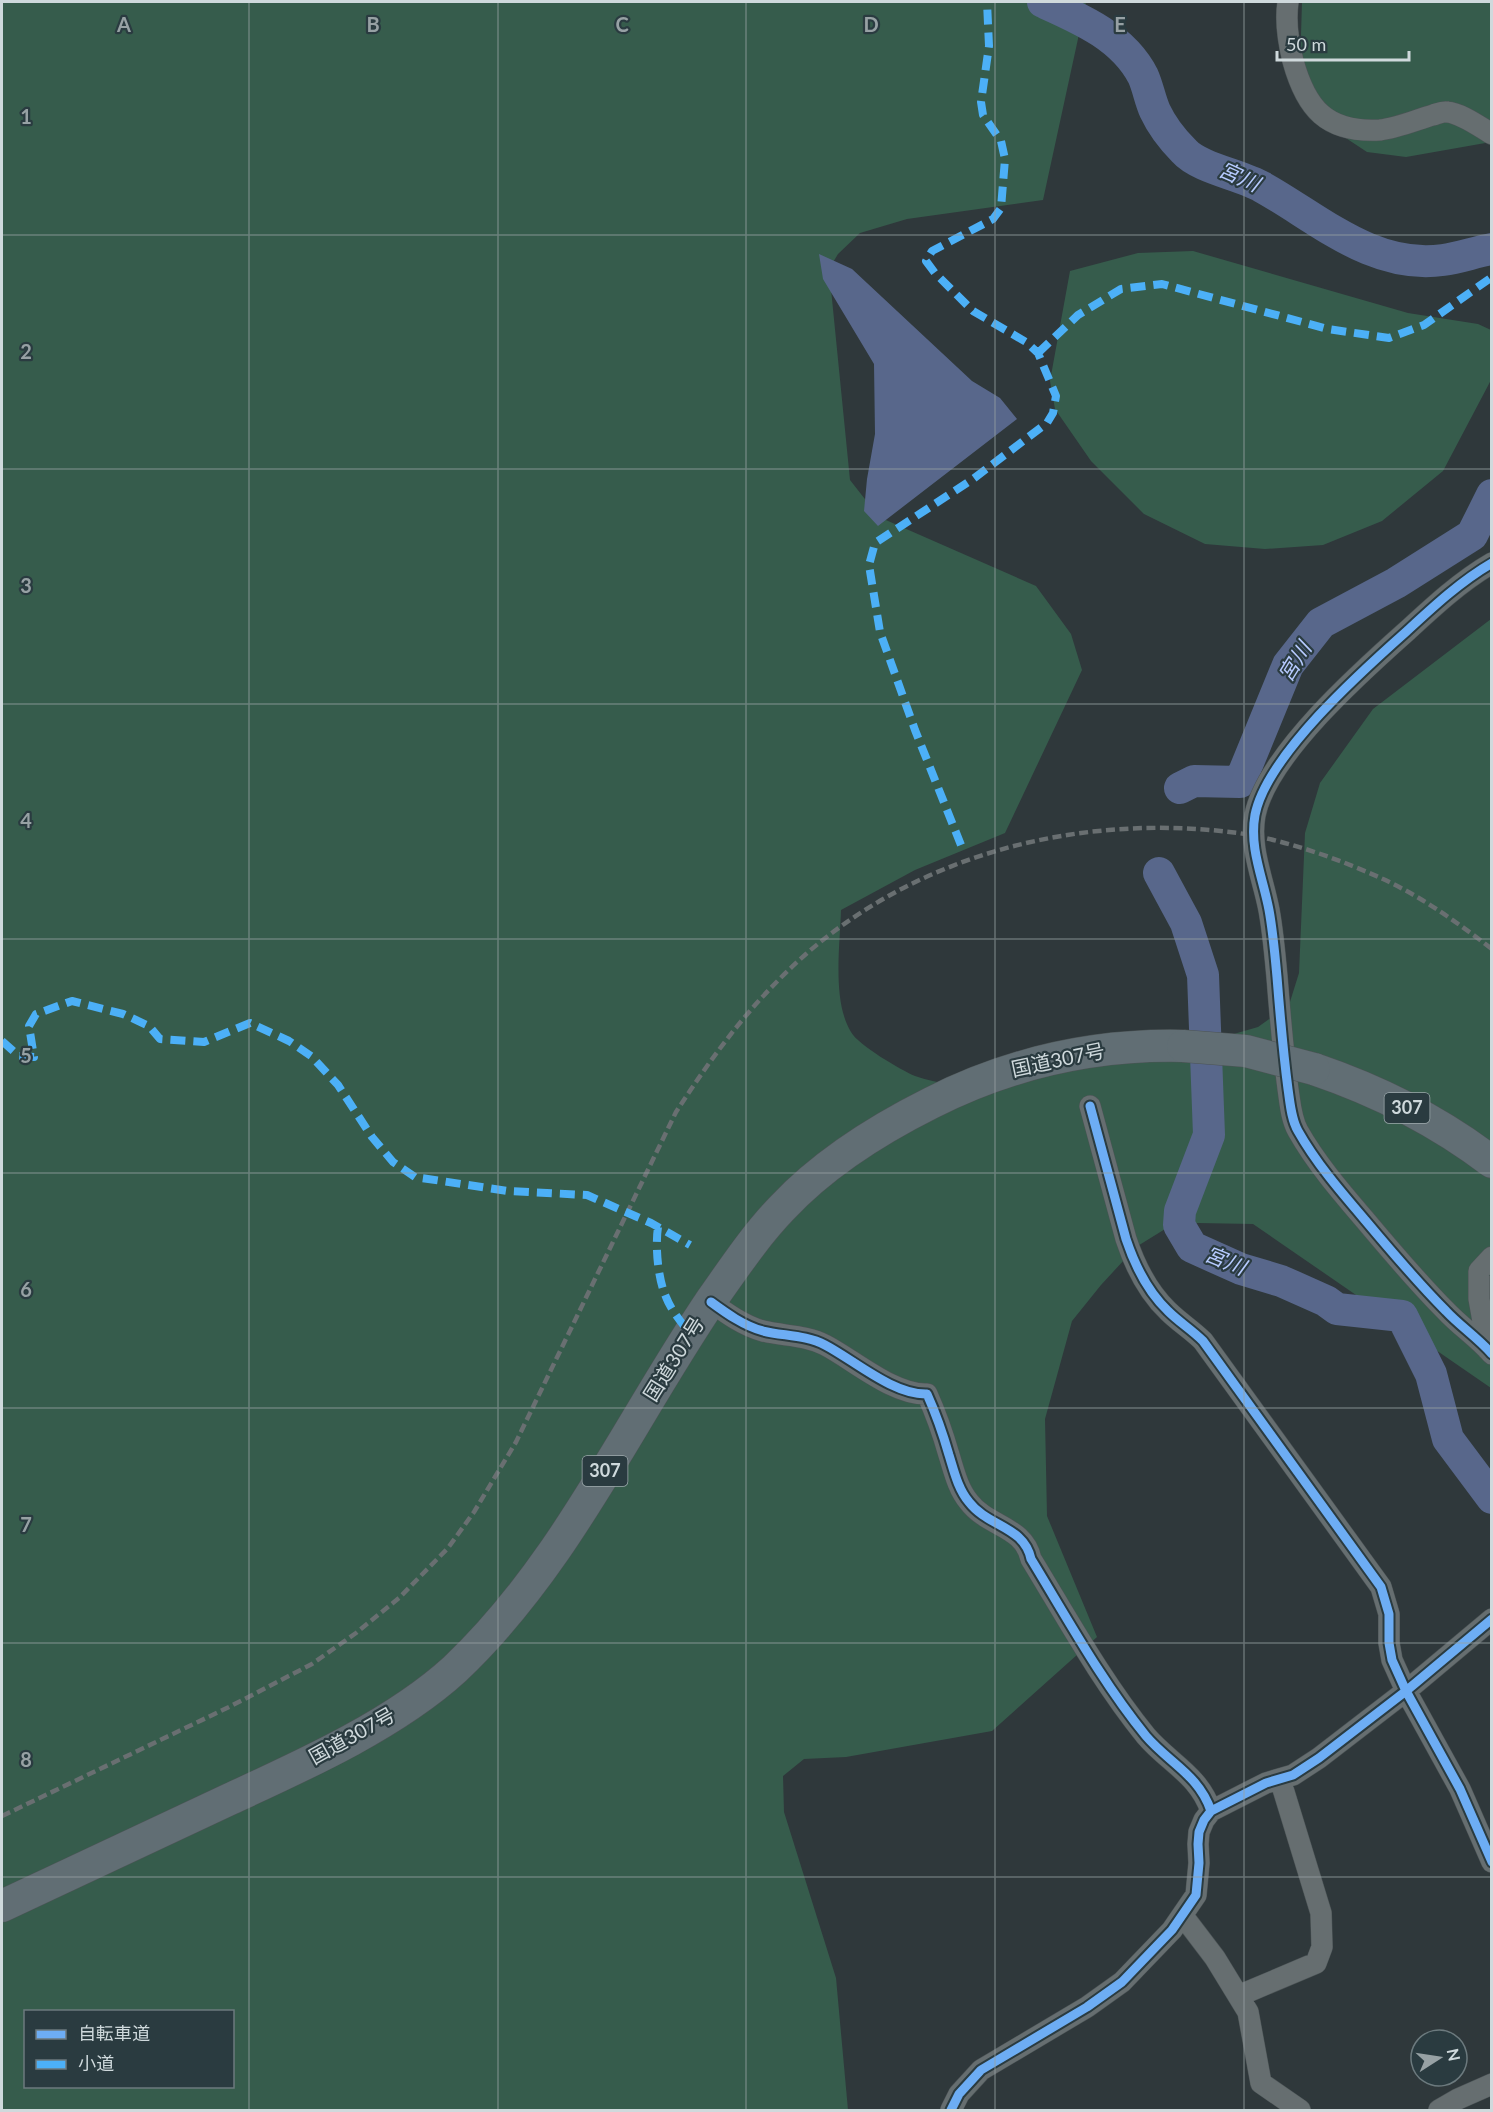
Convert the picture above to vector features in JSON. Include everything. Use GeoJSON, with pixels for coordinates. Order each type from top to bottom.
{"type":"FeatureCollection","features":[{"type":"Feature","properties":{"kind":"highway","name":"国道307号"},"geometry":{"type":"LineString","coordinates":[[2,1906],[267,1782],[334,1748],[401,1709],[450,1673],[483,1641],[516,1603],[563,1539],[689,1332],[744,1254],[783,1206],[836,1160],[900,1119],[962,1088],[992,1075],[1076,1053],[1117,1048],[1183,1046],[1246,1052],[1314,1069],[1353,1083],[1419,1114],[1452,1133],[1491,1162]]}},
{"type":"Feature","properties":{"kind":"street"},"geometry":{"type":"LineString","coordinates":[[1288,2],[1286,18],[1290,47],[1300,84],[1311,105],[1329,121],[1352,129],[1381,130],[1446,111],[1470,120],[1491,134]]}},
{"type":"Feature","properties":{"kind":"street"},"geometry":{"type":"LineString","coordinates":[[1490,1352],[1410,1273],[1340,1191],[1296,1128],[1282,1042],[1269,909],[1253,843],[1255,815],[1262,794],[1274,771],[1307,729],[1367,666],[1429,611],[1491,563]]}},
{"type":"Feature","properties":{"kind":"street"},"geometry":{"type":"LineString","coordinates":[[1090,1106],[1126,1239],[1133,1261],[1142,1278],[1168,1311],[1203,1341],[1381,1587],[1389,1614],[1389,1643],[1392,1660],[1406,1691],[1460,1790],[1491,1863]]}},
{"type":"Feature","properties":{"kind":"street"},"geometry":{"type":"LineString","coordinates":[[1490,1352],[1479,1299],[1479,1271],[1491,1257]]}},
{"type":"Feature","properties":{"kind":"street"},"geometry":{"type":"LineString","coordinates":[[711,1302],[751,1326],[763,1331],[814,1340],[873,1375],[916,1395],[927,1394],[935,1411],[960,1487],[968,1500],[984,1517],[1024,1540],[1031,1559],[1107,1680],[1146,1736],[1198,1785],[1206,1798],[1210,1811]]}},
{"type":"Feature","properties":{"kind":"street"},"geometry":{"type":"LineString","coordinates":[[951,2110],[959,2094],[981,2070],[1087,2007],[1122,1982],[1172,1930],[1196,1895],[1199,1878],[1200,1832],[1210,1811],[1266,1783],[1293,1775],[1319,1758],[1406,1691],[1491,1619]]}},
{"type":"Feature","properties":{"kind":"street"},"geometry":{"type":"LineString","coordinates":[[1238,1996],[1316,1963],[1320,1953],[1321,1913],[1280,1779]]}},
{"type":"Feature","properties":{"kind":"street"},"geometry":{"type":"LineString","coordinates":[[1183,1916],[1215,1958],[1251,2021],[1261,2083],[1300,2110]]}},
{"type":"Feature","properties":{"kind":"street"},"geometry":{"type":"LineString","coordinates":[[1439,2110],[1458,2099],[1465,2103],[1491,2084]]}},
{"type":"Feature","properties":{"kind":"green space"},"geometry":{"type":"Polygon","coordinates":[[[2,2],[1086,2],[1043,200],[907,219],[860,233],[838,254],[829,269],[850,480],[879,517],[1036,586],[1071,634],[1082,670],[1005,833],[915,870],[841,910],[838,973],[841,1005],[845,1019],[855,1037],[890,1063],[915,1076],[951,1085],[1185,1048],[1258,1027],[1289,1005],[1299,973],[1305,833],[1320,783],[1373,709],[1491,619],[1491,1388],[1253,1224],[1198,1223],[1170,1226],[1136,1247],[1101,1285],[1072,1321],[1045,1419],[1047,1516],[1097,1637],[992,1731],[846,1757],[804,1759],[783,1776],[784,1812],[836,1978],[848,2110],[2,2110],[2,2]]]}},
{"type":"Feature","properties":{"kind":"green space"},"geometry":{"type":"Polygon","coordinates":[[[1302,2],[1491,2],[1491,142],[1406,157],[1367,152],[1323,123],[1300,68],[1302,2]]]}},
{"type":"Feature","properties":{"kind":"green space"},"geometry":{"type":"Polygon","coordinates":[[[1193,251],[1408,313],[1478,324],[1491,330],[1491,380],[1443,471],[1382,521],[1323,545],[1265,549],[1205,544],[1144,514],[1091,461],[1055,409],[1050,381],[1070,271],[1138,253],[1193,251]]]}},
{"type":"Feature","properties":{"kind":"water"},"geometry":{"type":"Polygon","coordinates":[[[819,254],[852,269],[972,381],[1000,398],[1017,419],[878,526],[864,511],[875,434],[874,364],[823,279],[819,254]]]}},
{"type":"Feature","properties":{"kind":"waterway","name":"宮川"},"geometry":{"type":"LineString","coordinates":[[1043,2],[1100,31],[1124,50],[1135,62],[1143,76],[1153,107],[1164,127],[1184,151],[1200,162],[1262,187],[1347,239],[1393,257],[1417,261],[1443,260],[1492,249]]}},
{"type":"Feature","properties":{"kind":"waterway","name":"宮川"},"geometry":{"type":"LineString","coordinates":[[1180,788],[1194,781],[1240,782],[1288,665],[1321,623],[1396,583],[1472,535],[1492,495]]}},
{"type":"Feature","properties":{"kind":"waterway","name":"宮川"},"geometry":{"type":"LineString","coordinates":[[1159,873],[1186,923],[1203,975],[1209,1135],[1180,1211],[1179,1225],[1192,1247],[1241,1269],[1281,1281],[1326,1301],[1337,1309],[1402,1316],[1431,1374],[1448,1439],[1492,1498]]}},
{"type":"Feature","properties":{"kind":"railway"},"geometry":{"type":"LineString","coordinates":[[2,1816],[229,1707],[312,1664],[356,1633],[399,1598],[448,1548],[474,1512],[516,1442],[676,1112],[735,1028],[768,990],[806,954],[852,918],[902,889],[954,865],[1009,847],[1065,835],[1123,829],[1180,828],[1238,833],[1275,840],[1349,864],[1412,894],[1492,949]]}},
{"type":"Feature","properties":{"kind":"marked path"},"geometry":{"type":"LineString","coordinates":[[961,845],[915,730],[880,632],[869,565],[875,543],[973,479],[1047,423],[1053,413],[1056,396],[1038,353],[1026,342],[973,311],[926,261],[932,251],[993,219],[1001,208],[1005,159],[1001,141],[983,115],[981,102],[989,46],[987,2]]}},
{"type":"Feature","properties":{"kind":"marked path"},"geometry":{"type":"LineString","coordinates":[[1038,353],[1078,315],[1121,289],[1162,284],[1328,329],[1389,338],[1424,325],[1492,277]]}},
{"type":"Feature","properties":{"kind":"marked path"},"geometry":{"type":"LineString","coordinates":[[2,1041],[19,1056],[34,1057],[29,1026],[36,1014],[72,1001],[123,1014],[149,1026],[160,1039],[204,1042],[250,1023],[289,1041],[311,1056],[338,1085],[372,1137],[393,1162],[415,1177],[508,1191],[587,1195],[651,1223],[690,1245]]}},
{"type":"Feature","properties":{"kind":"marked path"},"geometry":{"type":"LineString","coordinates":[[658,1227],[658,1263],[663,1290],[673,1311],[689,1332]]}},
{"type":"Feature","properties":{"kind":"cycle path"},"geometry":{"type":"LineString","coordinates":[[1492,563],[1438,603],[1367,667],[1319,715],[1278,766],[1263,791],[1255,815],[1254,827],[1255,851],[1272,927],[1286,1075],[1291,1110],[1296,1126],[1329,1177],[1394,1255],[1446,1311],[1492,1354]]}},
{"type":"Feature","properties":{"kind":"cycle path"},"geometry":{"type":"LineString","coordinates":[[1090,1106],[1126,1239],[1142,1278],[1172,1315],[1203,1341],[1381,1587],[1389,1614],[1389,1643],[1392,1660],[1406,1691],[1460,1789],[1492,1862]]}},
{"type":"Feature","properties":{"kind":"cycle path"},"geometry":{"type":"LineString","coordinates":[[711,1302],[749,1326],[818,1342],[887,1383],[914,1393],[927,1394],[965,1497],[986,1517],[1021,1540],[1115,1694],[1146,1736],[1199,1788],[1211,1811]]}},
{"type":"Feature","properties":{"kind":"cycle path"},"geometry":{"type":"LineString","coordinates":[[951,2110],[959,2094],[981,2070],[1087,2007],[1122,1982],[1172,1930],[1196,1895],[1199,1832],[1211,1811],[1266,1783],[1293,1775],[1319,1758],[1406,1691],[1492,1619]]}}]}
